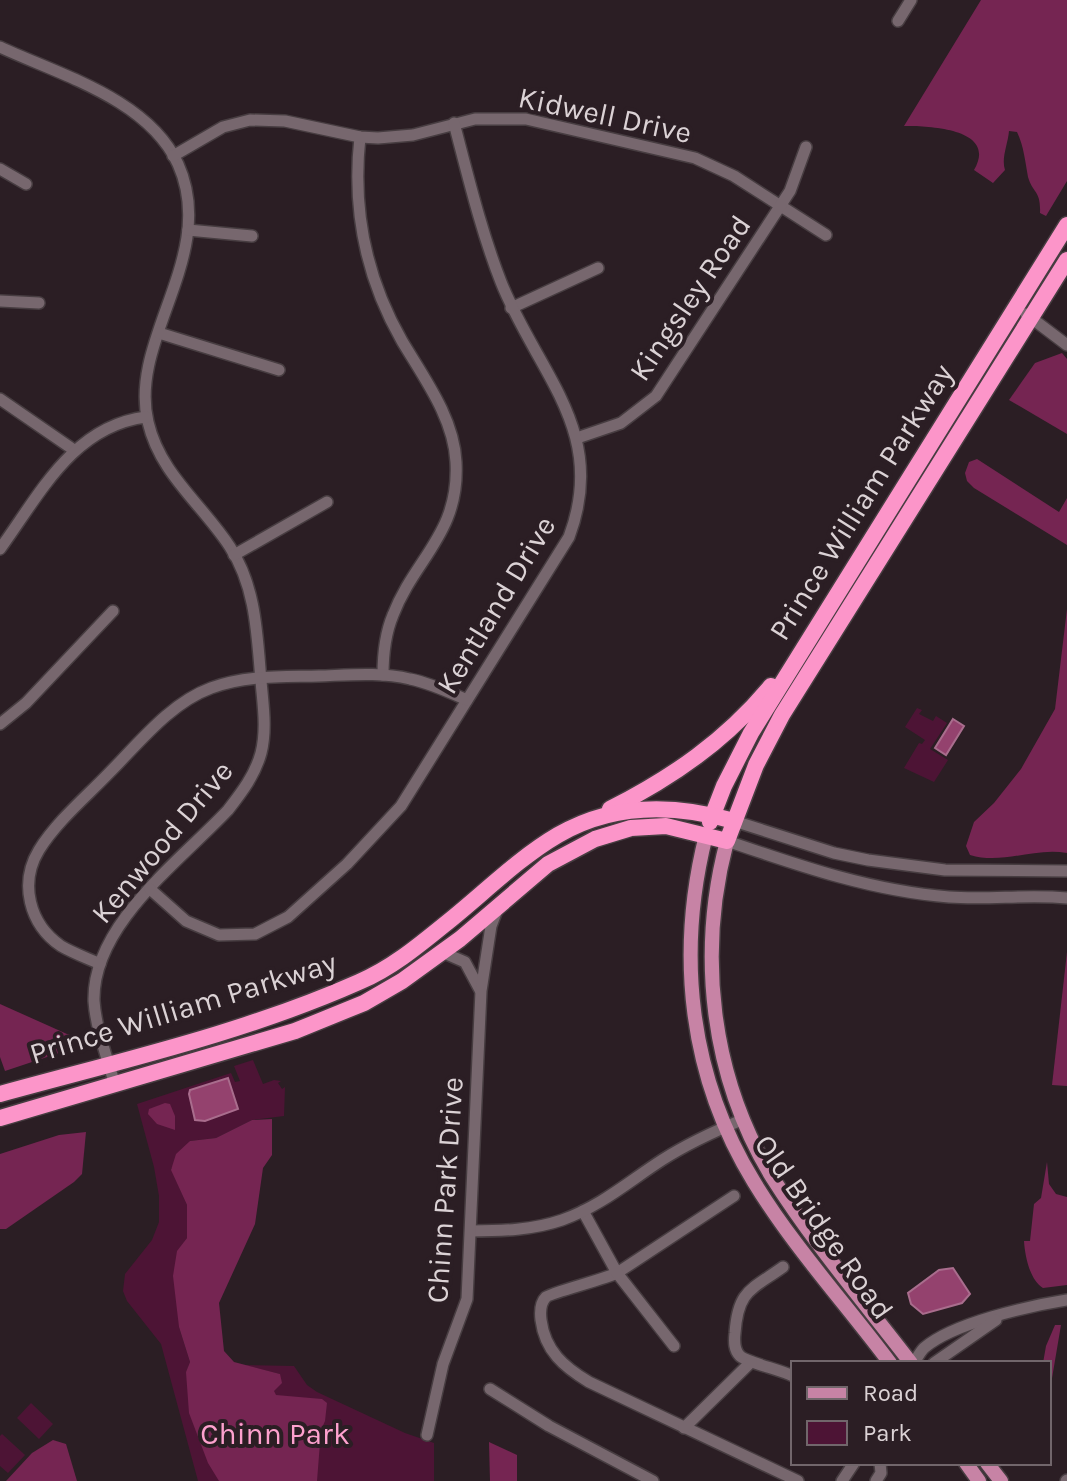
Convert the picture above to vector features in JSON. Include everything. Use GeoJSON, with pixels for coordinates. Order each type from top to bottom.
{"type":"FeatureCollection","features":[{"type":"Feature","properties":{"kind":"highway","name":"Prince William Parkway"},"geometry":{"type":"LineString","coordinates":[[706,835],[745,744],[1067,225]]}},
{"type":"Feature","properties":{"kind":"highway","name":"Prince William Parkway"},"geometry":{"type":"LineString","coordinates":[[0,1118],[209,1058],[325,1020],[387,990],[442,952],[548,864],[604,835],[631,828],[676,827],[727,841],[756,765],[782,715],[1067,260]]}},
{"type":"Feature","properties":{"kind":"highway"},"geometry":{"type":"LineString","coordinates":[[573,828],[673,776],[710,747],[767,690],[807,641]]}},
{"type":"Feature","properties":{"kind":"highway","name":"Prince William Parkway"},"geometry":{"type":"LineString","coordinates":[[0,1094],[250,1023],[363,980],[421,944],[533,853],[573,828],[612,815],[675,808],[734,821]]}},
{"type":"Feature","properties":{"kind":"main road","name":"Old Bridge Road"},"geometry":{"type":"LineString","coordinates":[[706,835],[691,920],[691,992],[699,1046],[725,1127],[771,1208],[888,1361]]}},
{"type":"Feature","properties":{"kind":"main road","name":"Old Bridge Road"},"geometry":{"type":"LineString","coordinates":[[727,841],[712,918],[712,979],[721,1046],[744,1119],[787,1199],[910,1361]]}},
{"type":"Feature","properties":{"kind":"main road"},"geometry":{"type":"LineString","coordinates":[[989,1465],[1001,1481]]}},
{"type":"Feature","properties":{"kind":"street"},"geometry":{"type":"LineString","coordinates":[[898,21],[911,0]]}},
{"type":"Feature","properties":{"kind":"street","name":"Kenwood Drive"},"geometry":{"type":"LineString","coordinates":[[0,47],[125,106],[155,130],[173,156],[187,195],[188,230],[178,277],[147,376],[146,417],[155,448],[166,467],[218,530],[234,555],[253,604],[261,677],[264,734],[261,750],[250,780],[228,810],[150,889],[121,921],[110,939],[100,964],[94,998],[95,1015],[115,1085]]}},
{"type":"Feature","properties":{"kind":"street","name":"Kidwell Drive"},"geometry":{"type":"LineString","coordinates":[[173,156],[223,127],[250,120],[285,121],[360,137],[396,138],[486,118],[526,119],[687,156],[734,176],[826,235]]}},
{"type":"Feature","properties":{"kind":"street","name":"Kentland Drive"},"geometry":{"type":"LineString","coordinates":[[150,889],[186,921],[219,935],[255,934],[279,923],[347,864],[388,821],[569,537],[582,485],[577,438],[566,406],[511,308],[493,260],[454,123]]}},
{"type":"Feature","properties":{"kind":"street"},"geometry":{"type":"LineString","coordinates":[[360,137],[356,187],[368,260],[388,314],[442,411],[456,459],[457,478],[451,511],[435,546],[392,617],[386,639],[383,675]]}},
{"type":"Feature","properties":{"kind":"street","name":"Kingsley Road"},"geometry":{"type":"LineString","coordinates":[[577,438],[621,423],[656,396],[780,207],[793,184],[806,147]]}},
{"type":"Feature","properties":{"kind":"street"},"geometry":{"type":"LineString","coordinates":[[0,169],[26,184]]}},
{"type":"Feature","properties":{"kind":"street"},"geometry":{"type":"LineString","coordinates":[[188,230],[252,236]]}},
{"type":"Feature","properties":{"kind":"street"},"geometry":{"type":"LineString","coordinates":[[511,308],[598,268]]}},
{"type":"Feature","properties":{"kind":"street"},"geometry":{"type":"LineString","coordinates":[[0,301],[39,303]]}},
{"type":"Feature","properties":{"kind":"street"},"geometry":{"type":"LineString","coordinates":[[1015,307],[1067,345]]}},
{"type":"Feature","properties":{"kind":"street"},"geometry":{"type":"LineString","coordinates":[[159,333],[279,370]]}},
{"type":"Feature","properties":{"kind":"street"},"geometry":{"type":"LineString","coordinates":[[0,399],[74,450]]}},
{"type":"Feature","properties":{"kind":"street"},"geometry":{"type":"LineString","coordinates":[[0,549],[49,479],[74,450],[103,429],[146,417]]}},
{"type":"Feature","properties":{"kind":"street"},"geometry":{"type":"LineString","coordinates":[[234,555],[327,502]]}},
{"type":"Feature","properties":{"kind":"street"},"geometry":{"type":"LineString","coordinates":[[0,724],[26,703],[113,611]]}},
{"type":"Feature","properties":{"kind":"street"},"geometry":{"type":"LineString","coordinates":[[100,964],[61,945],[40,926],[30,904],[29,880],[38,851],[71,812],[161,720],[181,704],[224,683],[261,677],[383,675],[431,684],[467,700]]}},
{"type":"Feature","properties":{"kind":"street"},"geometry":{"type":"LineString","coordinates":[[734,821],[834,853],[868,860],[945,870],[1067,871]]}},
{"type":"Feature","properties":{"kind":"street"},"geometry":{"type":"LineString","coordinates":[[727,841],[844,879],[916,894],[1067,898]]}},
{"type":"Feature","properties":{"kind":"street","name":"Chinn Park Drive"},"geometry":{"type":"LineString","coordinates":[[427,1435],[443,1364],[467,1299],[481,991],[491,926],[499,906]]}},
{"type":"Feature","properties":{"kind":"street"},"geometry":{"type":"LineString","coordinates":[[442,952],[465,962],[481,991]]}},
{"type":"Feature","properties":{"kind":"street"},"geometry":{"type":"LineString","coordinates":[[471,1231],[521,1229],[583,1211],[616,1193],[676,1151],[744,1119]]}},
{"type":"Feature","properties":{"kind":"street"},"geometry":{"type":"LineString","coordinates":[[734,1196],[617,1273],[597,1282],[552,1293],[541,1305],[541,1319],[548,1345],[561,1362],[589,1382],[798,1481]]}},
{"type":"Feature","properties":{"kind":"street"},"geometry":{"type":"LineString","coordinates":[[583,1211],[617,1273],[674,1346]]}},
{"type":"Feature","properties":{"kind":"street"},"geometry":{"type":"LineString","coordinates":[[783,1267],[745,1294],[737,1309],[735,1349],[751,1362],[768,1365],[791,1375]]}},
{"type":"Feature","properties":{"kind":"street"},"geometry":{"type":"LineString","coordinates":[[913,1361],[921,1350],[966,1325],[1067,1300]]}},
{"type":"Feature","properties":{"kind":"street"},"geometry":{"type":"LineString","coordinates":[[937,1361],[1000,1317]]}},
{"type":"Feature","properties":{"kind":"street"},"geometry":{"type":"LineString","coordinates":[[684,1428],[751,1362]]}},
{"type":"Feature","properties":{"kind":"street"},"geometry":{"type":"LineString","coordinates":[[490,1389],[562,1434],[653,1481]]}},
{"type":"Feature","properties":{"kind":"green space"},"geometry":{"type":"Polygon","coordinates":[[[981,0],[1067,0],[1067,181],[1046,216],[1040,213],[1038,196],[1028,177],[1017,132],[1009,131],[1004,156],[1005,170],[993,183],[974,170],[979,156],[977,146],[970,138],[944,129],[904,126],[981,0]]]}},
{"type":"Feature","properties":{"kind":"green space"},"geometry":{"type":"Polygon","coordinates":[[[1062,353],[1067,359],[1067,434],[1009,400],[1035,363],[1062,353]]]}},
{"type":"Feature","properties":{"kind":"green space"},"geometry":{"type":"Polygon","coordinates":[[[977,459],[1059,512],[1067,498],[1067,545],[974,488],[967,481],[965,473],[969,462],[977,459]]]}},
{"type":"Feature","properties":{"kind":"green space"},"geometry":{"type":"Polygon","coordinates":[[[1067,609],[1067,853],[1043,852],[994,858],[970,855],[966,846],[974,822],[1021,769],[1055,709],[1067,609]]]}},
{"type":"Feature","properties":{"kind":"green space"},"geometry":{"type":"Polygon","coordinates":[[[917,708],[922,710],[919,714],[933,721],[936,716],[947,723],[930,749],[948,760],[934,782],[904,768],[919,743],[925,740],[905,727],[917,708]]]}},
{"type":"Feature","properties":{"kind":"green space"},"geometry":{"type":"Polygon","coordinates":[[[1067,952],[1067,1086],[1052,1085],[1067,952]]]}},
{"type":"Feature","properties":{"kind":"green space"},"geometry":{"type":"Polygon","coordinates":[[[0,1004],[67,1034],[84,1036],[80,1046],[5,1071],[0,1057],[0,1004]]]}},
{"type":"Feature","properties":{"kind":"green space","name":"Chinn Park"},"geometry":{"type":"Polygon","coordinates":[[[253,1060],[263,1084],[274,1080],[281,1081],[278,1083],[282,1089],[285,1087],[284,1116],[252,1120],[216,1138],[190,1141],[171,1169],[187,1205],[187,1238],[177,1252],[179,1327],[190,1362],[186,1373],[280,1374],[244,1365],[294,1366],[307,1385],[317,1392],[405,1433],[434,1443],[434,1481],[198,1481],[161,1344],[127,1301],[123,1291],[125,1274],[152,1240],[159,1222],[154,1167],[137,1104],[231,1073],[235,1082],[240,1081],[234,1066],[253,1060]]]}},
{"type":"Feature","properties":{"kind":"green space"},"geometry":{"type":"Polygon","coordinates":[[[170,1104],[175,1116],[175,1130],[157,1124],[148,1114],[149,1109],[170,1104]]]}},
{"type":"Feature","properties":{"kind":"green space","name":"Chinn Park"},"geometry":{"type":"Polygon","coordinates":[[[272,1119],[272,1155],[263,1168],[255,1224],[219,1303],[224,1351],[234,1362],[280,1374],[282,1383],[274,1391],[276,1395],[322,1399],[327,1403],[321,1430],[317,1481],[219,1481],[208,1463],[189,1413],[186,1372],[190,1362],[179,1327],[173,1276],[177,1251],[187,1238],[187,1205],[171,1170],[176,1154],[190,1141],[216,1138],[252,1120],[272,1119]]]}},
{"type":"Feature","properties":{"kind":"green space"},"geometry":{"type":"Polygon","coordinates":[[[86,1132],[82,1174],[6,1229],[0,1229],[0,1154],[59,1135],[86,1132]]]}},
{"type":"Feature","properties":{"kind":"green space"},"geometry":{"type":"Polygon","coordinates":[[[1047,1162],[1049,1184],[1056,1194],[1067,1197],[1067,1285],[1043,1288],[1032,1274],[1024,1241],[1030,1241],[1034,1204],[1041,1198],[1047,1162]]]}},
{"type":"Feature","properties":{"kind":"green space"},"geometry":{"type":"Polygon","coordinates":[[[1055,1325],[1061,1325],[1051,1384],[1051,1361],[1043,1361],[1055,1325]]]}},
{"type":"Feature","properties":{"kind":"green space"},"geometry":{"type":"Polygon","coordinates":[[[31,1403],[53,1424],[39,1439],[17,1418],[31,1403]]]}},
{"type":"Feature","properties":{"kind":"green space"},"geometry":{"type":"Polygon","coordinates":[[[2,1434],[25,1455],[8,1473],[0,1466],[2,1434]]]}},
{"type":"Feature","properties":{"kind":"green space"},"geometry":{"type":"Polygon","coordinates":[[[53,1440],[66,1444],[77,1481],[6,1481],[32,1453],[53,1440]]]}},
{"type":"Feature","properties":{"kind":"green space"},"geometry":{"type":"Polygon","coordinates":[[[489,1442],[517,1455],[517,1481],[490,1481],[489,1442]]]}},
{"type":"Feature","properties":{"kind":"shaded area"},"geometry":{"type":"Polygon","coordinates":[[[953,719],[964,726],[946,755],[935,748],[953,719]]]}},
{"type":"Feature","properties":{"kind":"shaded area"},"geometry":{"type":"Polygon","coordinates":[[[228,1078],[238,1109],[205,1121],[195,1120],[190,1090],[228,1078]]]}},
{"type":"Feature","properties":{"kind":"shaded area"},"geometry":{"type":"Polygon","coordinates":[[[953,1268],[970,1294],[962,1303],[923,1314],[911,1304],[908,1293],[939,1270],[953,1268]]]}}]}
